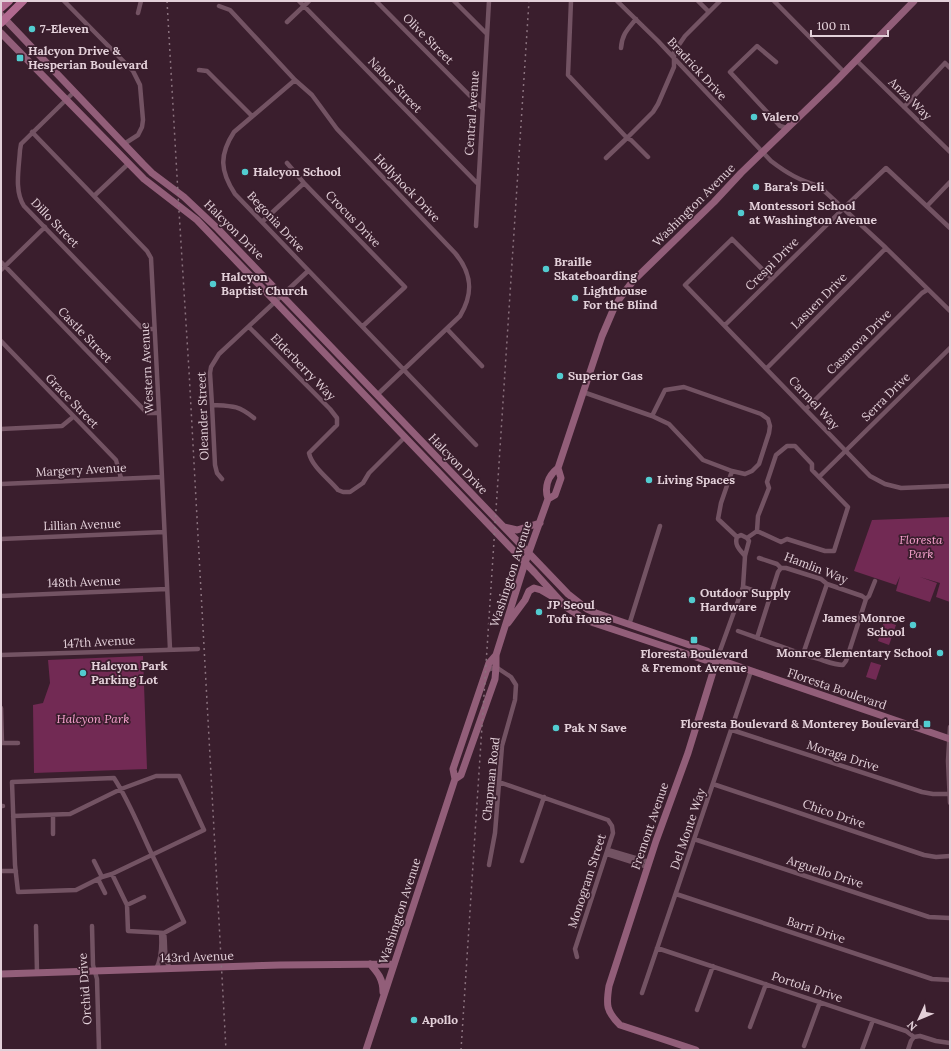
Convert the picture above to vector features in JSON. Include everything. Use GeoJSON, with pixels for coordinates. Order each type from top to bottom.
{"type":"FeatureCollection","features":[{"type":"Feature","properties":{"kind":"main road"},"geometry":{"type":"LineString","coordinates":[[1,8],[9,1]]}},
{"type":"Feature","properties":{"kind":"main road"},"geometry":{"type":"LineString","coordinates":[[2,19],[23,1]]}},
{"type":"Feature","properties":{"kind":"main road","name":"Washington Avenue"},"geometry":{"type":"LineString","coordinates":[[548,500],[545,491],[551,474],[558,468],[602,336],[620,298],[633,281],[714,202],[730,184],[914,1]]}},
{"type":"Feature","properties":{"kind":"main road","name":"Halcyon Drive"},"geometry":{"type":"LineString","coordinates":[[2,19],[152,173],[184,197],[202,213],[503,526],[528,554]]}},
{"type":"Feature","properties":{"kind":"main road","name":"Halcyon Drive"},"geometry":{"type":"LineString","coordinates":[[1,33],[128,164],[144,179],[197,220],[217,240],[525,562]]}},
{"type":"Feature","properties":{"kind":"main road"},"geometry":{"type":"LineString","coordinates":[[217,240],[233,245]]}},
{"type":"Feature","properties":{"kind":"main road","name":"Washington Avenue"},"geometry":{"type":"LineString","coordinates":[[455,779],[461,775],[495,678],[496,655],[525,562],[548,500],[555,495],[561,478],[558,468]]}},
{"type":"Feature","properties":{"kind":"main road"},"geometry":{"type":"LineString","coordinates":[[503,526],[517,530],[540,523]]}},
{"type":"Feature","properties":{"kind":"main road","name":"Floresta Boulevard"},"geometry":{"type":"LineString","coordinates":[[528,554],[573,599],[587,609],[596,613],[708,651],[717,659],[950,739]]}},
{"type":"Feature","properties":{"kind":"main road","name":"Floresta Boulevard"},"geometry":{"type":"LineString","coordinates":[[525,562],[566,607],[574,613],[594,623],[705,660],[717,659]]}},
{"type":"Feature","properties":{"kind":"main road"},"geometry":{"type":"LineString","coordinates":[[504,630],[525,600],[528,591],[534,588],[548,593],[566,607]]}},
{"type":"Feature","properties":{"kind":"main road","name":"Washington Avenue"},"geometry":{"type":"LineString","coordinates":[[366,1050],[455,779],[453,769],[486,670],[489,663],[496,655]]}},
{"type":"Feature","properties":{"kind":"main road","name":"Fremont Avenue"},"geometry":{"type":"LineString","coordinates":[[696,1050],[620,1025],[611,1016],[606,1001],[609,986],[648,864],[688,753],[717,659]]}},
{"type":"Feature","properties":{"kind":"main road"},"geometry":{"type":"LineString","coordinates":[[370,964],[379,974],[383,982],[383,997]]}},
{"type":"Feature","properties":{"kind":"main road","name":"143rd Avenue"},"geometry":{"type":"LineString","coordinates":[[1,974],[394,964]]}},
{"type":"Feature","properties":{"kind":"street"},"geometry":{"type":"LineString","coordinates":[[64,1],[133,71],[140,85],[143,120],[142,127],[135,137],[124,144]]}},
{"type":"Feature","properties":{"kind":"street"},"geometry":{"type":"LineString","coordinates":[[138,13],[141,1]]}},
{"type":"Feature","properties":{"kind":"street","name":"Nabor Street"},"geometry":{"type":"LineString","coordinates":[[299,1],[478,183]]}},
{"type":"Feature","properties":{"kind":"street"},"geometry":{"type":"LineString","coordinates":[[288,22],[309,1]]}},
{"type":"Feature","properties":{"kind":"street","name":"Olive Street"},"geometry":{"type":"LineString","coordinates":[[376,1],[482,108]]}},
{"type":"Feature","properties":{"kind":"street"},"geometry":{"type":"LineString","coordinates":[[454,1],[487,34]]}},
{"type":"Feature","properties":{"kind":"street","name":"Central Avenue"},"geometry":{"type":"LineString","coordinates":[[476,226],[489,1]]}},
{"type":"Feature","properties":{"kind":"street"},"geometry":{"type":"LineString","coordinates":[[571,1],[568,75],[627,138],[631,140],[648,157]]}},
{"type":"Feature","properties":{"kind":"street","name":"Bradrick Drive"},"geometry":{"type":"LineString","coordinates":[[617,1],[675,59],[762,152],[788,174],[807,183],[819,186],[886,248],[950,311]]}},
{"type":"Feature","properties":{"kind":"street"},"geometry":{"type":"LineString","coordinates":[[698,1],[709,12]]}},
{"type":"Feature","properties":{"kind":"street"},"geometry":{"type":"LineString","coordinates":[[606,158],[653,112],[658,104],[674,66],[674,52],[685,36],[720,1]]}},
{"type":"Feature","properties":{"kind":"street"},"geometry":{"type":"LineString","coordinates":[[774,1],[844,72]]}},
{"type":"Feature","properties":{"kind":"street","name":"Hollyhock Drive"},"geometry":{"type":"LineString","coordinates":[[219,6],[230,10],[295,80],[319,103],[336,129],[460,260],[468,277],[468,300],[460,316],[377,395]]}},
{"type":"Feature","properties":{"kind":"street"},"geometry":{"type":"LineString","coordinates":[[621,48],[622,38],[625,32],[636,19]]}},
{"type":"Feature","properties":{"kind":"street"},"geometry":{"type":"LineString","coordinates":[[776,62],[757,46],[730,72],[780,126],[787,128]]}},
{"type":"Feature","properties":{"kind":"street","name":"Anza Way"},"geometry":{"type":"LineString","coordinates":[[856,60],[950,152]]}},
{"type":"Feature","properties":{"kind":"street"},"geometry":{"type":"LineString","coordinates":[[904,107],[945,63],[950,68]]}},
{"type":"Feature","properties":{"kind":"street"},"geometry":{"type":"LineString","coordinates":[[199,70],[207,71],[252,116]]}},
{"type":"Feature","properties":{"kind":"street","name":"Begonia Drive"},"geometry":{"type":"LineString","coordinates":[[295,80],[234,132],[228,141],[223,157],[224,172],[228,182],[235,194],[263,221],[308,271],[364,326],[476,445]]}},
{"type":"Feature","properties":{"kind":"street","name":"Dillo Street"},"geometry":{"type":"LineString","coordinates":[[74,92],[32,132],[22,144],[20,150],[18,192],[20,200],[24,206],[141,327],[154,329]]}},
{"type":"Feature","properties":{"kind":"street","name":"Western Avenue"},"geometry":{"type":"LineString","coordinates":[[32,132],[147,251],[151,258],[170,649]]}},
{"type":"Feature","properties":{"kind":"street","name":"Crocus Drive"},"geometry":{"type":"LineString","coordinates":[[287,163],[304,183],[405,287],[364,326]]}},
{"type":"Feature","properties":{"kind":"street"},"geometry":{"type":"LineString","coordinates":[[94,196],[128,164]]}},
{"type":"Feature","properties":{"kind":"street","name":"Crespi Drive"},"geometry":{"type":"LineString","coordinates":[[725,325],[886,168],[927,206]]}},
{"type":"Feature","properties":{"kind":"street"},"geometry":{"type":"LineString","coordinates":[[950,182],[927,206],[950,228]]}},
{"type":"Feature","properties":{"kind":"street"},"geometry":{"type":"LineString","coordinates":[[263,221],[304,183]]}},
{"type":"Feature","properties":{"kind":"street"},"geometry":{"type":"LineString","coordinates":[[1,270],[45,227]]}},
{"type":"Feature","properties":{"kind":"street","name":"Carmel Way"},"geometry":{"type":"LineString","coordinates":[[772,279],[732,239],[685,285],[870,476],[885,484],[901,488],[950,486]]}},
{"type":"Feature","properties":{"kind":"street","name":"Lasuen Drive"},"geometry":{"type":"LineString","coordinates":[[767,368],[886,248]]}},
{"type":"Feature","properties":{"kind":"street","name":"Castle Street"},"geometry":{"type":"LineString","coordinates":[[1,262],[147,413],[159,414]]}},
{"type":"Feature","properties":{"kind":"street","name":"Oleander Street"},"geometry":{"type":"LineString","coordinates":[[222,479],[217,472],[215,465],[210,373],[211,367],[219,354],[308,271]]}},
{"type":"Feature","properties":{"kind":"street","name":"Casanova Drive"},"geometry":{"type":"LineString","coordinates":[[806,409],[927,290]]}},
{"type":"Feature","properties":{"kind":"street","name":"Elderberry Way"},"geometry":{"type":"LineString","coordinates":[[249,327],[330,408],[337,418],[337,425],[309,453],[314,464],[338,490],[350,492],[363,483],[369,473],[405,437]]}},
{"type":"Feature","properties":{"kind":"street"},"geometry":{"type":"LineString","coordinates":[[447,329],[482,366]]}},
{"type":"Feature","properties":{"kind":"street","name":"Grace Street"},"geometry":{"type":"LineString","coordinates":[[1,342],[116,460],[121,478]]}},
{"type":"Feature","properties":{"kind":"street","name":"Serra Drive"},"geometry":{"type":"LineString","coordinates":[[818,477],[950,348]]}},
{"type":"Feature","properties":{"kind":"street"},"geometry":{"type":"LineString","coordinates":[[583,392],[652,416],[669,424],[703,460],[732,471],[745,474],[752,471],[759,464],[766,445],[770,426],[768,419],[761,414],[684,387],[665,390],[652,416]]}},
{"type":"Feature","properties":{"kind":"street"},"geometry":{"type":"LineString","coordinates":[[212,405],[230,406],[244,410],[254,418]]}},
{"type":"Feature","properties":{"kind":"street"},"geometry":{"type":"LineString","coordinates":[[1,429],[62,426],[73,417]]}},
{"type":"Feature","properties":{"kind":"street"},"geometry":{"type":"LineString","coordinates":[[737,537],[742,535],[747,538],[757,530],[758,516],[769,488],[767,482],[776,455],[787,446],[795,446],[812,464],[812,470],[818,477],[848,507],[834,551],[825,551],[787,539],[781,542],[757,530]]}},
{"type":"Feature","properties":{"kind":"street"},"geometry":{"type":"LineString","coordinates":[[732,471],[721,503],[718,519],[737,537]]}},
{"type":"Feature","properties":{"kind":"street","name":"Margery Avenue"},"geometry":{"type":"LineString","coordinates":[[1,484],[162,477]]}},
{"type":"Feature","properties":{"kind":"street"},"geometry":{"type":"LineString","coordinates":[[629,625],[660,526]]}},
{"type":"Feature","properties":{"kind":"street","name":"Lillian Avenue"},"geometry":{"type":"LineString","coordinates":[[1,539],[164,532]]}},
{"type":"Feature","properties":{"kind":"street"},"geometry":{"type":"LineString","coordinates":[[737,537],[737,546],[745,556]]}},
{"type":"Feature","properties":{"kind":"street","name":"Fremont Avenue"},"geometry":{"type":"LineString","coordinates":[[717,659],[743,587],[745,556],[749,541],[747,538]]}},
{"type":"Feature","properties":{"kind":"street","name":"Hamlin Way"},"geometry":{"type":"LineString","coordinates":[[759,558],[777,564],[781,568],[786,568],[821,579],[827,584],[862,596],[866,599]]}},
{"type":"Feature","properties":{"kind":"street"},"geometry":{"type":"LineString","coordinates":[[757,638],[778,572],[781,568]]}},
{"type":"Feature","properties":{"kind":"street"},"geometry":{"type":"LineString","coordinates":[[738,631],[802,654],[838,665],[843,665],[846,661],[866,599],[869,596],[875,581]]}},
{"type":"Feature","properties":{"kind":"street"},"geometry":{"type":"LineString","coordinates":[[802,654],[827,584]]}},
{"type":"Feature","properties":{"kind":"street"},"geometry":{"type":"LineString","coordinates":[[743,587],[771,596]]}},
{"type":"Feature","properties":{"kind":"street","name":"148th Avenue"},"geometry":{"type":"LineString","coordinates":[[1,596],[167,589]]}},
{"type":"Feature","properties":{"kind":"street","name":"147th Avenue"},"geometry":{"type":"LineString","coordinates":[[1,655],[47,655],[198,648]]}},
{"type":"Feature","properties":{"kind":"street"},"geometry":{"type":"LineString","coordinates":[[486,670],[496,667]]}},
{"type":"Feature","properties":{"kind":"street","name":"Chapman Road"},"geometry":{"type":"LineString","coordinates":[[488,865],[495,833],[502,746],[515,700],[516,685],[511,677],[496,667]]}},
{"type":"Feature","properties":{"kind":"street","name":"Del Monte Way"},"geometry":{"type":"LineString","coordinates":[[642,993],[751,671]]}},
{"type":"Feature","properties":{"kind":"street"},"geometry":{"type":"LineString","coordinates":[[1,708],[2,743],[18,743]]}},
{"type":"Feature","properties":{"kind":"street"},"geometry":{"type":"LineString","coordinates":[[950,727],[948,761],[950,803]]}},
{"type":"Feature","properties":{"kind":"street","name":"Moraga Drive"},"geometry":{"type":"LineString","coordinates":[[732,730],[922,792],[933,794],[950,794]]}},
{"type":"Feature","properties":{"kind":"street"},"geometry":{"type":"LineString","coordinates":[[14,816],[70,814],[121,789],[156,776],[179,776],[204,830],[152,854],[112,874],[73,891],[18,892],[12,782],[114,778],[121,789],[152,854],[184,922],[163,933],[128,932],[127,905],[112,874]]}},
{"type":"Feature","properties":{"kind":"street"},"geometry":{"type":"LineString","coordinates":[[500,782],[544,797],[522,861]]}},
{"type":"Feature","properties":{"kind":"street","name":"Chico Drive"},"geometry":{"type":"LineString","coordinates":[[713,784],[924,855],[950,856]]}},
{"type":"Feature","properties":{"kind":"street","name":"Monogram Street"},"geometry":{"type":"LineString","coordinates":[[544,797],[608,820],[612,826],[613,833],[608,852],[575,949],[576,957]]}},
{"type":"Feature","properties":{"kind":"street"},"geometry":{"type":"LineString","coordinates":[[53,815],[53,834]]}},
{"type":"Feature","properties":{"kind":"street","name":"Arguello Drive"},"geometry":{"type":"LineString","coordinates":[[694,840],[929,917],[950,918]]}},
{"type":"Feature","properties":{"kind":"street"},"geometry":{"type":"LineString","coordinates":[[608,852],[648,864]]}},
{"type":"Feature","properties":{"kind":"street"},"geometry":{"type":"LineString","coordinates":[[94,861],[105,893]]}},
{"type":"Feature","properties":{"kind":"street"},"geometry":{"type":"LineString","coordinates":[[1,871],[16,871]]}},
{"type":"Feature","properties":{"kind":"street","name":"Barri Drive"},"geometry":{"type":"LineString","coordinates":[[676,894],[932,979],[950,980]]}},
{"type":"Feature","properties":{"kind":"street"},"geometry":{"type":"LineString","coordinates":[[127,905],[144,897]]}},
{"type":"Feature","properties":{"kind":"street"},"geometry":{"type":"LineString","coordinates":[[36,926],[37,973]]}},
{"type":"Feature","properties":{"kind":"street","name":"Orchid Drive"},"geometry":{"type":"LineString","coordinates":[[92,926],[93,965],[97,979],[99,1050]]}},
{"type":"Feature","properties":{"kind":"street"},"geometry":{"type":"LineString","coordinates":[[163,933],[166,941],[166,962],[171,969]]}},
{"type":"Feature","properties":{"kind":"street"},"geometry":{"type":"LineString","coordinates":[[156,969],[160,960],[163,933]]}},
{"type":"Feature","properties":{"kind":"street","name":"Portola Drive"},"geometry":{"type":"LineString","coordinates":[[658,948],[906,1031],[914,1037],[920,1036],[936,1042],[950,1043]]}},
{"type":"Feature","properties":{"kind":"street"},"geometry":{"type":"LineString","coordinates":[[697,1010],[712,966]]}},
{"type":"Feature","properties":{"kind":"street"},"geometry":{"type":"LineString","coordinates":[[750,1027],[766,984]]}},
{"type":"Feature","properties":{"kind":"street"},"geometry":{"type":"LineString","coordinates":[[804,1046],[820,1002]]}},
{"type":"Feature","properties":{"kind":"street"},"geometry":{"type":"LineString","coordinates":[[862,1050],[872,1020]]}},
{"type":"Feature","properties":{"kind":"street"},"geometry":{"type":"LineString","coordinates":[[908,1050],[914,1037]]}},
{"type":"Feature","properties":{"kind":"green space","name":"Floresta Park"},"geometry":{"type":"Polygon","coordinates":[[[950,517],[950,602],[936,597],[940,583],[920,577],[937,583],[930,602],[896,591],[900,576],[896,585],[854,571],[872,520],[950,517]]]}},
{"type":"Feature","properties":{"kind":"green space"},"geometry":{"type":"Polygon","coordinates":[[[884,621],[896,625],[889,645],[878,641],[884,621]]]}},
{"type":"Feature","properties":{"kind":"green space","name":"Halcyon Park"},"geometry":{"type":"Polygon","coordinates":[[[143,656],[147,769],[34,773],[33,705],[43,703],[50,683],[48,660],[143,656]]]}},
{"type":"Feature","properties":{"kind":"green space"},"geometry":{"type":"Polygon","coordinates":[[[871,662],[881,665],[876,680],[866,677],[871,662]]]}},
{"type":"Feature","properties":{"kind":"railway"},"geometry":{"type":"LineString","coordinates":[[167,1],[226,1050]]}},
{"type":"Feature","properties":{"kind":"railway"},"geometry":{"type":"LineString","coordinates":[[461,1050],[529,1]]}},
{"type":"Feature","properties":{"kind":"place","name":"7-Eleven"},"geometry":{"type":"Point","coordinates":[32,29]}},
{"type":"Feature","properties":{"kind":"place","name":"Halcyon Drive & Hesperian Boulevard"},"geometry":{"type":"Point","coordinates":[20,58]}},
{"type":"Feature","properties":{"kind":"place","name":"Valero"},"geometry":{"type":"Point","coordinates":[754,117]}},
{"type":"Feature","properties":{"kind":"place","name":"Halcyon School"},"geometry":{"type":"Point","coordinates":[245,172]}},
{"type":"Feature","properties":{"kind":"place","name":"Bara’s Deli"},"geometry":{"type":"Point","coordinates":[756,187]}},
{"type":"Feature","properties":{"kind":"place","name":"Montessori School at Washington Avenue"},"geometry":{"type":"Point","coordinates":[741,213]}},
{"type":"Feature","properties":{"kind":"place","name":"Braille Skateboarding"},"geometry":{"type":"Point","coordinates":[546,269]}},
{"type":"Feature","properties":{"kind":"place","name":"Halcyon Baptist Church"},"geometry":{"type":"Point","coordinates":[213,284]}},
{"type":"Feature","properties":{"kind":"place","name":"Lighthouse For the Blind"},"geometry":{"type":"Point","coordinates":[575,298]}},
{"type":"Feature","properties":{"kind":"place","name":"Superior Gas"},"geometry":{"type":"Point","coordinates":[560,376]}},
{"type":"Feature","properties":{"kind":"place","name":"Living Spaces"},"geometry":{"type":"Point","coordinates":[649,480]}},
{"type":"Feature","properties":{"kind":"place","name":"Outdoor Supply Hardware"},"geometry":{"type":"Point","coordinates":[692,600]}},
{"type":"Feature","properties":{"kind":"place","name":"JP Seoul Tofu House"},"geometry":{"type":"Point","coordinates":[539,612]}},
{"type":"Feature","properties":{"kind":"place","name":"James Monroe School"},"geometry":{"type":"Point","coordinates":[913,625]}},
{"type":"Feature","properties":{"kind":"place","name":"Floresta Boulevard & Fremont Avenue"},"geometry":{"type":"Point","coordinates":[694,640]}},
{"type":"Feature","properties":{"kind":"place","name":"Monroe Elementary School"},"geometry":{"type":"Point","coordinates":[940,653]}},
{"type":"Feature","properties":{"kind":"place","name":"Halcyon Park Parking Lot"},"geometry":{"type":"Point","coordinates":[83,673]}},
{"type":"Feature","properties":{"kind":"place","name":"Floresta Boulevard & Monterey Boulevard"},"geometry":{"type":"Point","coordinates":[927,724]}},
{"type":"Feature","properties":{"kind":"place","name":"Pak N Save"},"geometry":{"type":"Point","coordinates":[556,728]}},
{"type":"Feature","properties":{"kind":"place","name":"Apollo"},"geometry":{"type":"Point","coordinates":[414,1020]}}]}
